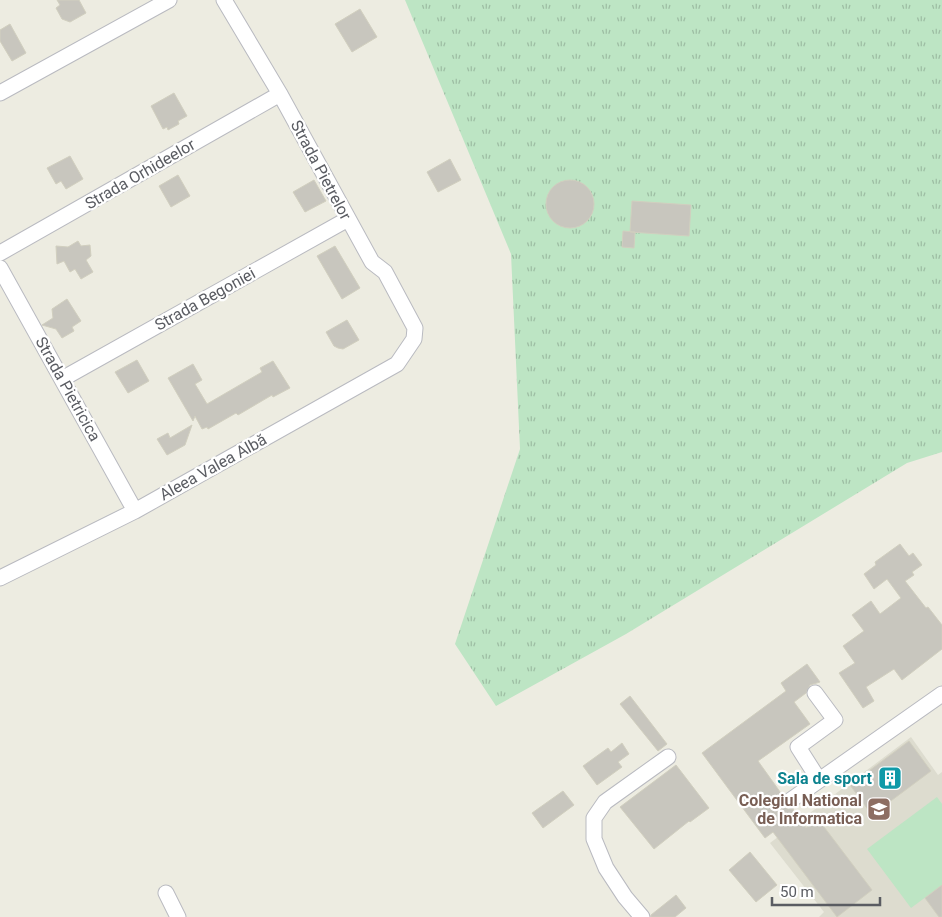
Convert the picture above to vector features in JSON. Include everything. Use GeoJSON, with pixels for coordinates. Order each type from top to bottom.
{"type":"FeatureCollection","features":[{"type":"Feature","properties":{"kind":"street"},"geometry":{"type":"LineString","coordinates":[[0,93],[170,0]]}},
{"type":"Feature","properties":{"kind":"street","name":"Strada Pietrelor"},"geometry":{"type":"LineString","coordinates":[[224,0],[280,94],[372,262],[385,272],[415,328],[414,339]]}},
{"type":"Feature","properties":{"kind":"street","name":"Strada Orhideelor"},"geometry":{"type":"LineString","coordinates":[[0,253],[280,94]]}},
{"type":"Feature","properties":{"kind":"street","name":"Strada Begoniei"},"geometry":{"type":"LineString","coordinates":[[62,379],[348,219]]}},
{"type":"Feature","properties":{"kind":"street","name":"Strada Pietricica"},"geometry":{"type":"LineString","coordinates":[[0,268],[135,511]]}},
{"type":"Feature","properties":{"kind":"street","name":"Aleea Valea Albă"},"geometry":{"type":"LineString","coordinates":[[0,578],[135,511],[397,364],[414,339]]}},
{"type":"Feature","properties":{"kind":"street"},"geometry":{"type":"LineString","coordinates":[[815,693],[835,720],[798,747],[819,780]]}},
{"type":"Feature","properties":{"kind":"street"},"geometry":{"type":"LineString","coordinates":[[791,800],[942,694]]}},
{"type":"Feature","properties":{"kind":"street"},"geometry":{"type":"LineString","coordinates":[[642,917],[625,897],[606,868],[594,839],[594,818],[606,802],[668,757]]}},
{"type":"Feature","properties":{"kind":"street"},"geometry":{"type":"LineString","coordinates":[[166,894],[178,917]]}},
{"type":"Feature","properties":{"kind":"shaded area","name":"Colegiul National de Informatica"},"geometry":{"type":"Polygon","coordinates":[[[911,737],[938,775],[942,772],[942,917],[819,917],[824,912],[770,843],[911,737]]]}},
{"type":"Feature","properties":{"kind":"green space"},"geometry":{"type":"Polygon","coordinates":[[[405,0],[942,0],[942,452],[907,463],[626,634],[496,706],[455,644],[520,449],[511,254],[405,0]]]}},
{"type":"Feature","properties":{"kind":"green space"},"geometry":{"type":"Polygon","coordinates":[[[937,797],[942,804],[942,885],[911,908],[867,849],[937,797]]]}},
{"type":"Feature","properties":{"kind":"building"},"geometry":{"type":"Polygon","coordinates":[[[57,0],[79,0],[86,13],[70,22],[62,19],[56,8],[60,5],[57,0]]]}},
{"type":"Feature","properties":{"kind":"building"},"geometry":{"type":"Polygon","coordinates":[[[360,9],[377,37],[352,52],[335,24],[360,9]]]}},
{"type":"Feature","properties":{"kind":"building"},"geometry":{"type":"Polygon","coordinates":[[[10,24],[26,53],[12,61],[0,41],[0,30],[10,24]]]}},
{"type":"Feature","properties":{"kind":"building"},"geometry":{"type":"Polygon","coordinates":[[[174,93],[187,116],[178,121],[179,124],[168,130],[167,127],[163,129],[151,106],[174,93]]]}},
{"type":"Feature","properties":{"kind":"building"},"geometry":{"type":"Polygon","coordinates":[[[70,156],[83,179],[66,189],[61,181],[56,184],[47,168],[70,156]]]}},
{"type":"Feature","properties":{"kind":"building"},"geometry":{"type":"Polygon","coordinates":[[[450,159],[461,180],[438,192],[427,172],[450,159]]]}},
{"type":"Feature","properties":{"kind":"building"},"geometry":{"type":"Polygon","coordinates":[[[178,175],[190,196],[171,207],[159,186],[178,175]]]}},
{"type":"Feature","properties":{"kind":"building"},"geometry":{"type":"Polygon","coordinates":[[[314,180],[326,201],[305,212],[293,192],[314,180]]]}},
{"type":"Feature","properties":{"kind":"building"},"geometry":{"type":"Polygon","coordinates":[[[570,180],[579,182],[587,187],[592,195],[594,204],[592,213],[587,221],[579,226],[570,228],[561,226],[553,221],[548,213],[546,204],[548,195],[553,187],[561,182],[570,180]]]}},
{"type":"Feature","properties":{"kind":"building"},"geometry":{"type":"Polygon","coordinates":[[[632,201],[691,205],[689,236],[630,232],[632,201]]]}},
{"type":"Feature","properties":{"kind":"building"},"geometry":{"type":"Polygon","coordinates":[[[623,231],[635,232],[634,248],[622,247],[623,231]]]}},
{"type":"Feature","properties":{"kind":"building"},"geometry":{"type":"Polygon","coordinates":[[[78,241],[81,246],[90,245],[91,256],[86,260],[93,272],[81,279],[75,269],[70,272],[64,261],[57,264],[56,246],[68,247],[78,241]]]}},
{"type":"Feature","properties":{"kind":"building"},"geometry":{"type":"Polygon","coordinates":[[[335,246],[360,288],[342,299],[317,256],[335,246]]]}},
{"type":"Feature","properties":{"kind":"building"},"geometry":{"type":"Polygon","coordinates":[[[67,299],[81,321],[72,327],[74,331],[62,338],[56,329],[42,325],[53,318],[52,309],[67,299]]]}},
{"type":"Feature","properties":{"kind":"building"},"geometry":{"type":"Polygon","coordinates":[[[347,320],[359,340],[343,349],[338,348],[334,346],[326,332],[347,320]]]}},
{"type":"Feature","properties":{"kind":"building"},"geometry":{"type":"Polygon","coordinates":[[[137,360],[149,381],[128,393],[115,372],[137,360]]]}},
{"type":"Feature","properties":{"kind":"building"},"geometry":{"type":"Polygon","coordinates":[[[273,361],[290,388],[273,397],[272,395],[238,415],[236,413],[208,429],[207,427],[202,429],[195,416],[193,421],[168,378],[193,364],[202,380],[195,384],[207,404],[262,372],[260,368],[273,361]]]}},
{"type":"Feature","properties":{"kind":"building"},"geometry":{"type":"Polygon","coordinates":[[[192,425],[185,445],[167,455],[157,439],[168,433],[170,438],[192,425]]]}},
{"type":"Feature","properties":{"kind":"building"},"geometry":{"type":"Polygon","coordinates":[[[900,544],[909,556],[913,553],[922,565],[912,572],[914,575],[905,581],[942,625],[942,649],[902,680],[894,669],[866,687],[874,701],[863,708],[839,673],[855,663],[843,646],[864,631],[852,615],[871,601],[880,614],[901,598],[887,579],[874,589],[864,574],[876,565],[875,562],[900,544]]]}},
{"type":"Feature","properties":{"kind":"building"},"geometry":{"type":"Polygon","coordinates":[[[807,664],[820,682],[810,685],[806,693],[794,702],[810,724],[758,761],[783,796],[784,806],[788,809],[793,809],[806,828],[818,819],[872,890],[837,917],[773,832],[765,838],[702,753],[786,691],[781,683],[807,664]]]}},
{"type":"Feature","properties":{"kind":"building"},"geometry":{"type":"Polygon","coordinates":[[[630,696],[667,744],[658,751],[620,704],[630,696]]]}},
{"type":"Feature","properties":{"kind":"building","name":"Sala de sport"},"geometry":{"type":"Polygon","coordinates":[[[909,741],[931,771],[872,815],[850,785],[909,741]]]}},
{"type":"Feature","properties":{"kind":"building"},"geometry":{"type":"Polygon","coordinates":[[[622,743],[629,754],[618,762],[622,767],[597,785],[583,766],[608,748],[611,752],[622,743]]]}},
{"type":"Feature","properties":{"kind":"building"},"geometry":{"type":"Polygon","coordinates":[[[676,765],[709,808],[689,821],[654,849],[620,807],[676,765]]]}},
{"type":"Feature","properties":{"kind":"building"},"geometry":{"type":"Polygon","coordinates":[[[563,791],[574,805],[543,828],[532,813],[563,791]]]}},
{"type":"Feature","properties":{"kind":"building"},"geometry":{"type":"Polygon","coordinates":[[[750,852],[777,885],[756,902],[729,870],[750,852]]]}},
{"type":"Feature","properties":{"kind":"building"},"geometry":{"type":"Polygon","coordinates":[[[942,885],[942,917],[939,917],[925,898],[942,885]]]}},
{"type":"Feature","properties":{"kind":"building"},"geometry":{"type":"Polygon","coordinates":[[[676,895],[686,908],[675,917],[651,917],[651,915],[676,895]]]}},
{"type":"Feature","properties":{"kind":"place","name":"Sala de sport"},"geometry":{"type":"Point","coordinates":[890,778]}},
{"type":"Feature","properties":{"kind":"place","name":"Colegiul National de Informatica"},"geometry":{"type":"Point","coordinates":[879,809]}}]}
